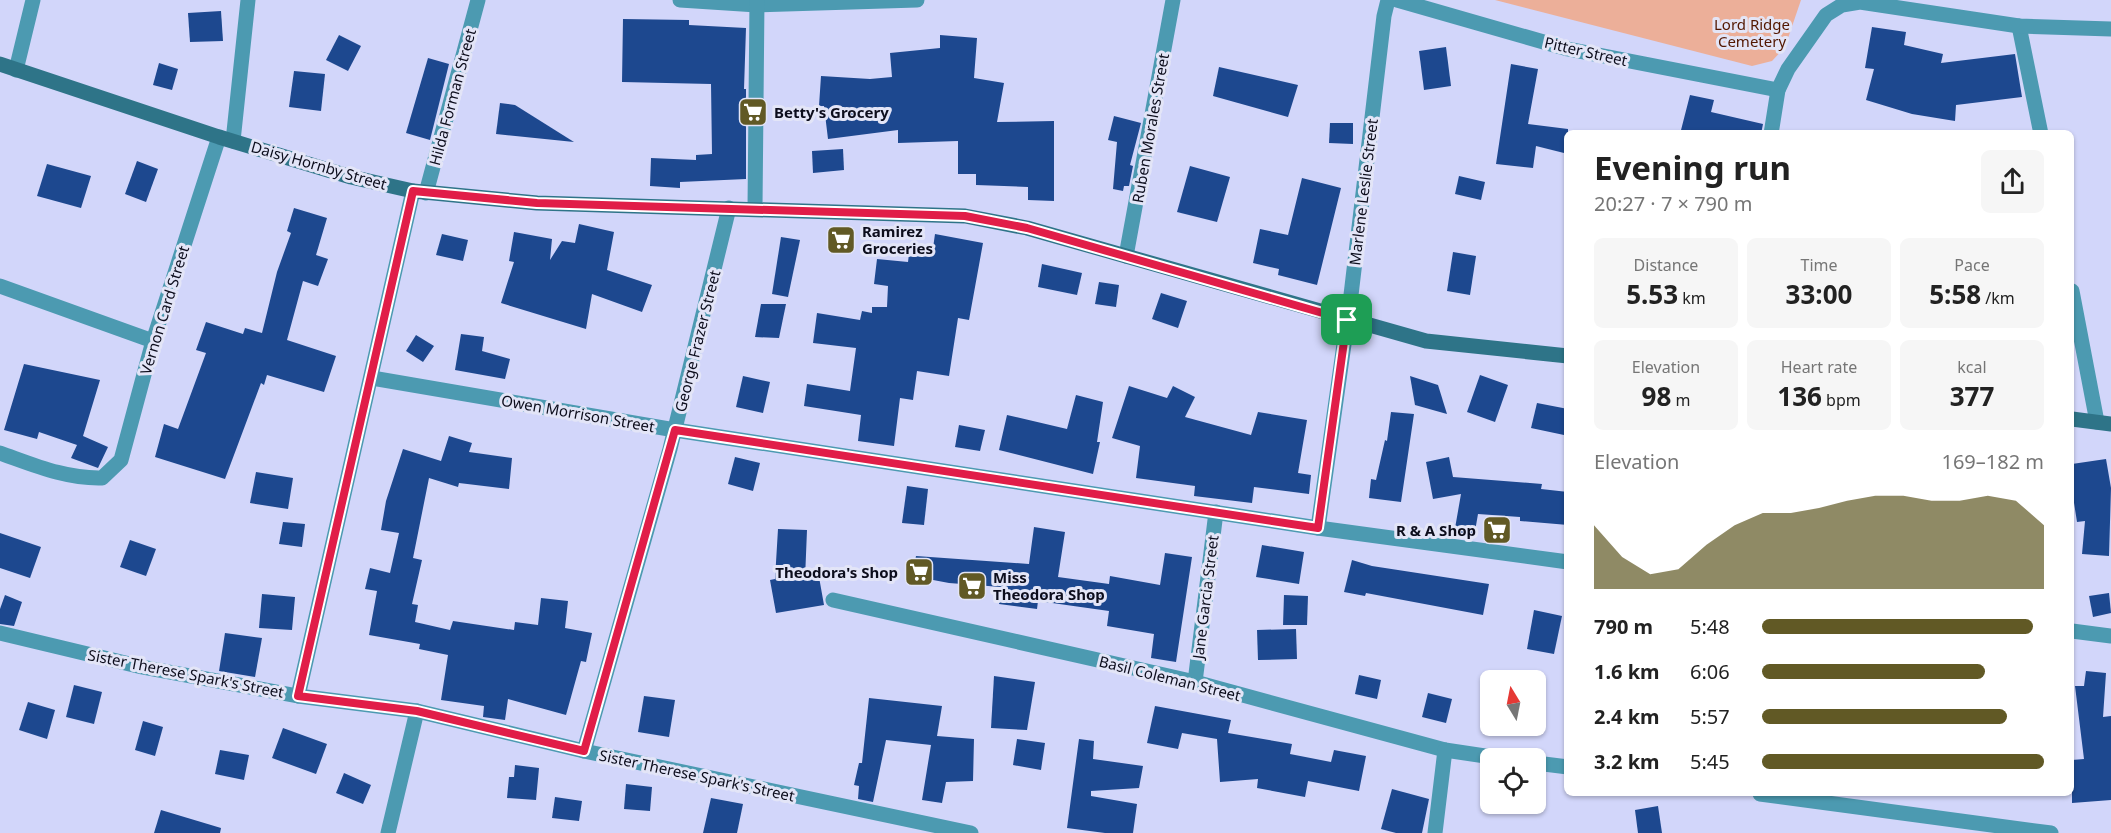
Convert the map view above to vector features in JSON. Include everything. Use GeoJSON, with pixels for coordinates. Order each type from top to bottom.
{"type":"FeatureCollection","features":[{"type":"Feature","properties":{"kind":"street"},"geometry":{"type":"LineString","coordinates":[[16,70],[33,0]]}},
{"type":"Feature","properties":{"kind":"street","name":"Vernon Card Street"},"geometry":{"type":"LineString","coordinates":[[0,453],[68,476],[102,478],[114,470],[121,460],[153,341],[226,139],[248,0]]}},
{"type":"Feature","properties":{"kind":"street","name":"Hilda Forman Street"},"geometry":{"type":"LineString","coordinates":[[298,696],[372,378],[420,192],[478,0]]}},
{"type":"Feature","properties":{"kind":"street"},"geometry":{"type":"LineString","coordinates":[[680,0],[757,3],[917,0]]}},
{"type":"Feature","properties":{"kind":"street","name":"Ruben Morales Street"},"geometry":{"type":"LineString","coordinates":[[1126,256],[1173,0]]}},
{"type":"Feature","properties":{"kind":"street","name":"Marlene Leslie Street"},"geometry":{"type":"LineString","coordinates":[[1318,528],[1347,320],[1383,16],[1388,0]]}},
{"type":"Feature","properties":{"kind":"street","name":"Pitter Street"},"geometry":{"type":"LineString","coordinates":[[1397,0],[1568,49],[1778,90]]}},
{"type":"Feature","properties":{"kind":"street"},"geometry":{"type":"LineString","coordinates":[[1772,130],[1778,90],[1788,69],[1826,15],[1842,5],[1860,2],[2019,26],[2111,29]]}},
{"type":"Feature","properties":{"kind":"street"},"geometry":{"type":"LineString","coordinates":[[755,208],[757,3]]}},
{"type":"Feature","properties":{"kind":"street"},"geometry":{"type":"LineString","coordinates":[[2019,26],[2040,130]]}},
{"type":"Feature","properties":{"kind":"street","name":"Daisy Hornby Street"},"geometry":{"type":"LineString","coordinates":[[0,64],[226,139],[351,177],[420,192],[537,203],[965,216],[1027,228],[1347,320],[1426,340],[1564,356]]}},
{"type":"Feature","properties":{"kind":"street","name":"George Frazer Street"},"geometry":{"type":"LineString","coordinates":[[584,751],[675,430],[729,208]]}},
{"type":"Feature","properties":{"kind":"street"},"geometry":{"type":"LineString","coordinates":[[0,286],[153,341]]}},
{"type":"Feature","properties":{"kind":"street"},"geometry":{"type":"LineString","coordinates":[[2074,299],[2104,423],[2074,419]]}},
{"type":"Feature","properties":{"kind":"street","name":"Owen Morrison Street"},"geometry":{"type":"LineString","coordinates":[[372,378],[675,430],[1216,513],[1564,561]]}},
{"type":"Feature","properties":{"kind":"street","name":"Jane Garcia Street"},"geometry":{"type":"LineString","coordinates":[[1195,682],[1216,513]]}},
{"type":"Feature","properties":{"kind":"street","name":"Basil Coleman Street"},"geometry":{"type":"LineString","coordinates":[[833,600],[1195,682],[1444,750],[1480,755]]}},
{"type":"Feature","properties":{"kind":"street"},"geometry":{"type":"LineString","coordinates":[[2074,630],[2111,636]]}},
{"type":"Feature","properties":{"kind":"street","name":"Sister Therese Spark's Street"},"geometry":{"type":"LineString","coordinates":[[0,633],[142,668],[298,696],[417,711],[584,751],[971,833]]}},
{"type":"Feature","properties":{"kind":"street"},"geometry":{"type":"LineString","coordinates":[[388,833],[417,711]]}},
{"type":"Feature","properties":{"kind":"street"},"geometry":{"type":"LineString","coordinates":[[1435,833],[1444,750]]}},
{"type":"Feature","properties":{"kind":"street"},"geometry":{"type":"LineString","coordinates":[[1546,765],[1564,767]]}},
{"type":"Feature","properties":{"kind":"street"},"geometry":{"type":"LineString","coordinates":[[1775,796],[2051,833]]}},
{"type":"Feature","properties":{"kind":"green space","name":"Lord Ridge Cemetery"},"geometry":{"type":"Polygon","coordinates":[[[1495,0],[1801,0],[1785,47],[1772,61],[1752,66],[1495,0]]]}},
{"type":"Feature","properties":{"kind":"building"},"geometry":{"type":"Polygon","coordinates":[[[221,11],[223,41],[190,42],[188,13],[221,11]]]}},
{"type":"Feature","properties":{"kind":"building"},"geometry":{"type":"Polygon","coordinates":[[[623,19],[689,20],[689,25],[746,28],[744,89],[746,89],[746,179],[680,182],[680,188],[650,186],[651,158],[696,160],[696,155],[712,154],[711,84],[622,82],[623,19]]]}},
{"type":"Feature","properties":{"kind":"building"},"geometry":{"type":"Polygon","coordinates":[[[1872,27],[1906,32],[1904,45],[1943,54],[1941,63],[2015,54],[2022,97],[1956,105],[1955,121],[1912,114],[1866,100],[1874,69],[1865,68],[1872,27]]]}},
{"type":"Feature","properties":{"kind":"building"},"geometry":{"type":"Polygon","coordinates":[[[339,35],[361,46],[348,71],[326,60],[339,35]]]}},
{"type":"Feature","properties":{"kind":"building"},"geometry":{"type":"Polygon","coordinates":[[[940,35],[977,38],[974,78],[1004,83],[997,122],[1054,121],[1054,201],[1028,200],[1028,187],[976,185],[976,174],[958,174],[958,141],[898,143],[898,130],[828,139],[824,106],[819,106],[821,76],[870,79],[892,77],[890,53],[940,48],[940,35]]]}},
{"type":"Feature","properties":{"kind":"building"},"geometry":{"type":"Polygon","coordinates":[[[1446,47],[1451,86],[1424,90],[1419,51],[1446,47]]]}},
{"type":"Feature","properties":{"kind":"building"},"geometry":{"type":"Polygon","coordinates":[[[428,58],[449,64],[430,140],[406,133],[428,58]]]}},
{"type":"Feature","properties":{"kind":"building"},"geometry":{"type":"Polygon","coordinates":[[[159,63],[178,69],[172,90],[153,85],[159,63]]]}},
{"type":"Feature","properties":{"kind":"building"},"geometry":{"type":"Polygon","coordinates":[[[1511,64],[1538,69],[1528,124],[1568,129],[1564,130],[1564,153],[1536,146],[1533,168],[1496,164],[1511,64]]]}},
{"type":"Feature","properties":{"kind":"building"},"geometry":{"type":"Polygon","coordinates":[[[1219,67],[1298,85],[1288,117],[1213,96],[1219,67]]]}},
{"type":"Feature","properties":{"kind":"building"},"geometry":{"type":"Polygon","coordinates":[[[294,71],[325,74],[321,111],[289,107],[294,71]]]}},
{"type":"Feature","properties":{"kind":"building"},"geometry":{"type":"Polygon","coordinates":[[[1690,95],[1714,100],[1711,112],[1763,124],[1762,130],[1681,130],[1690,95]]]}},
{"type":"Feature","properties":{"kind":"building"},"geometry":{"type":"Polygon","coordinates":[[[500,103],[515,105],[574,142],[496,134],[500,103]]]}},
{"type":"Feature","properties":{"kind":"building"},"geometry":{"type":"Polygon","coordinates":[[[1114,116],[1141,123],[1130,165],[1133,166],[1129,186],[1124,186],[1123,191],[1113,189],[1117,142],[1108,140],[1114,116]]]}},
{"type":"Feature","properties":{"kind":"building"},"geometry":{"type":"Polygon","coordinates":[[[1330,123],[1353,123],[1353,144],[1329,143],[1330,123]]]}},
{"type":"Feature","properties":{"kind":"building"},"geometry":{"type":"Polygon","coordinates":[[[843,149],[844,170],[813,173],[812,151],[843,149]]]}},
{"type":"Feature","properties":{"kind":"building"},"geometry":{"type":"Polygon","coordinates":[[[137,161],[158,169],[146,202],[125,194],[137,161]]]}},
{"type":"Feature","properties":{"kind":"building"},"geometry":{"type":"Polygon","coordinates":[[[47,164],[91,176],[81,208],[37,196],[47,164]]]}},
{"type":"Feature","properties":{"kind":"building"},"geometry":{"type":"Polygon","coordinates":[[[1190,166],[1230,177],[1217,222],[1177,212],[1190,166]]]}},
{"type":"Feature","properties":{"kind":"building"},"geometry":{"type":"Polygon","coordinates":[[[1459,176],[1485,182],[1481,200],[1455,194],[1459,176]]]}},
{"type":"Feature","properties":{"kind":"building"},"geometry":{"type":"Polygon","coordinates":[[[1302,178],[1341,188],[1317,285],[1278,275],[1279,269],[1253,263],[1260,229],[1288,235],[1302,178]]]}},
{"type":"Feature","properties":{"kind":"building"},"geometry":{"type":"Polygon","coordinates":[[[294,208],[327,218],[316,255],[328,259],[318,286],[303,281],[287,340],[336,356],[324,392],[267,375],[264,385],[261,383],[225,479],[155,457],[164,424],[178,429],[206,353],[196,350],[206,322],[243,334],[245,328],[262,333],[277,272],[291,233],[287,231],[294,208]]]}},
{"type":"Feature","properties":{"kind":"building"},"geometry":{"type":"Polygon","coordinates":[[[579,224],[614,232],[607,270],[652,285],[642,312],[592,294],[586,329],[501,303],[514,262],[509,261],[514,232],[552,239],[550,260],[562,241],[575,243],[579,224]]]}},
{"type":"Feature","properties":{"kind":"building"},"geometry":{"type":"Polygon","coordinates":[[[442,234],[468,240],[463,261],[436,255],[442,234]]]}},
{"type":"Feature","properties":{"kind":"building"},"geometry":{"type":"Polygon","coordinates":[[[935,234],[983,243],[969,320],[958,318],[949,376],[917,371],[913,400],[900,398],[894,446],[858,441],[861,415],[804,406],[807,384],[850,391],[856,348],[813,343],[817,313],[860,320],[862,311],[872,313],[872,307],[887,307],[888,286],[874,284],[877,259],[908,262],[910,246],[933,248],[935,234]]]}},
{"type":"Feature","properties":{"kind":"building"},"geometry":{"type":"Polygon","coordinates":[[[781,237],[800,240],[788,297],[772,294],[781,237]]]}},
{"type":"Feature","properties":{"kind":"building"},"geometry":{"type":"Polygon","coordinates":[[[1453,252],[1476,256],[1470,295],[1447,291],[1453,252]]]}},
{"type":"Feature","properties":{"kind":"building"},"geometry":{"type":"Polygon","coordinates":[[[1042,264],[1082,273],[1077,295],[1038,287],[1042,264]]]}},
{"type":"Feature","properties":{"kind":"building"},"geometry":{"type":"Polygon","coordinates":[[[1099,282],[1119,285],[1116,307],[1095,304],[1099,282]]]}},
{"type":"Feature","properties":{"kind":"building"},"geometry":{"type":"Polygon","coordinates":[[[1161,293],[1187,301],[1178,328],[1152,319],[1161,293]]]}},
{"type":"Feature","properties":{"kind":"building"},"geometry":{"type":"Polygon","coordinates":[[[761,304],[786,304],[779,338],[755,337],[761,304]]]}},
{"type":"Feature","properties":{"kind":"building"},"geometry":{"type":"Polygon","coordinates":[[[461,334],[484,337],[482,351],[510,359],[505,379],[455,370],[461,334]]]}},
{"type":"Feature","properties":{"kind":"building"},"geometry":{"type":"Polygon","coordinates":[[[416,335],[434,346],[423,362],[406,351],[416,335]]]}},
{"type":"Feature","properties":{"kind":"building"},"geometry":{"type":"Polygon","coordinates":[[[24,364],[100,380],[83,436],[108,447],[98,468],[71,458],[77,445],[39,432],[37,439],[4,430],[24,364]]]}},
{"type":"Feature","properties":{"kind":"building"},"geometry":{"type":"Polygon","coordinates":[[[1480,375],[1508,385],[1495,422],[1467,412],[1480,375]]]}},
{"type":"Feature","properties":{"kind":"building"},"geometry":{"type":"Polygon","coordinates":[[[743,376],[770,382],[763,413],[736,407],[743,376]]]}},
{"type":"Feature","properties":{"kind":"building"},"geometry":{"type":"Polygon","coordinates":[[[1410,376],[1438,385],[1447,414],[1415,405],[1410,376]]]}},
{"type":"Feature","properties":{"kind":"building"},"geometry":{"type":"Polygon","coordinates":[[[1129,386],[1167,398],[1173,386],[1195,397],[1185,417],[1251,435],[1258,412],[1307,420],[1298,473],[1311,475],[1309,494],[1254,487],[1252,503],[1194,496],[1195,486],[1136,478],[1140,446],[1112,438],[1129,386]]]}},
{"type":"Feature","properties":{"kind":"building"},"geometry":{"type":"Polygon","coordinates":[[[1076,395],[1103,402],[1097,442],[1100,442],[1093,474],[999,450],[1007,415],[1067,429],[1076,395]]]}},
{"type":"Feature","properties":{"kind":"building"},"geometry":{"type":"Polygon","coordinates":[[[1537,403],[1564,408],[1564,435],[1531,428],[1537,403]]]}},
{"type":"Feature","properties":{"kind":"building"},"geometry":{"type":"Polygon","coordinates":[[[1391,412],[1414,414],[1401,502],[1369,498],[1371,479],[1376,480],[1385,440],[1387,441],[1391,412]]]}},
{"type":"Feature","properties":{"kind":"building"},"geometry":{"type":"Polygon","coordinates":[[[959,425],[985,430],[980,451],[955,447],[959,425]]]}},
{"type":"Feature","properties":{"kind":"building"},"geometry":{"type":"Polygon","coordinates":[[[449,436],[472,443],[469,452],[512,458],[509,489],[459,483],[458,487],[429,478],[413,558],[422,560],[412,604],[418,605],[415,622],[450,630],[453,621],[514,630],[515,622],[538,625],[541,598],[568,601],[565,628],[592,633],[586,662],[581,661],[566,715],[508,699],[505,720],[483,717],[484,706],[441,700],[448,655],[419,649],[420,644],[369,635],[377,591],[365,589],[370,568],[390,573],[399,533],[381,530],[386,501],[403,449],[441,461],[449,436]]]}},
{"type":"Feature","properties":{"kind":"building"},"geometry":{"type":"Polygon","coordinates":[[[735,457],[760,463],[753,491],[728,484],[735,457]]]}},
{"type":"Feature","properties":{"kind":"building"},"geometry":{"type":"Polygon","coordinates":[[[1449,457],[1453,477],[1542,484],[1541,489],[1564,492],[1564,525],[1520,521],[1520,517],[1478,514],[1474,537],[1454,534],[1461,494],[1433,499],[1426,462],[1449,457]]]}},
{"type":"Feature","properties":{"kind":"building"},"geometry":{"type":"Polygon","coordinates":[[[2106,459],[2111,488],[2109,556],[2082,554],[2085,521],[2077,522],[2074,503],[2074,464],[2106,459]]]}},
{"type":"Feature","properties":{"kind":"building"},"geometry":{"type":"Polygon","coordinates":[[[256,472],[293,478],[288,509],[250,503],[256,472]]]}},
{"type":"Feature","properties":{"kind":"building"},"geometry":{"type":"Polygon","coordinates":[[[907,486],[928,489],[924,525],[902,523],[907,486]]]}},
{"type":"Feature","properties":{"kind":"building"},"geometry":{"type":"Polygon","coordinates":[[[283,522],[305,524],[302,547],[279,544],[283,522]]]}},
{"type":"Feature","properties":{"kind":"building"},"geometry":{"type":"Polygon","coordinates":[[[1034,527],[1065,532],[1058,577],[1109,584],[1110,576],[1160,585],[1165,553],[1192,557],[1176,662],[1151,658],[1154,634],[1107,626],[1109,611],[1038,601],[1037,609],[999,604],[1001,587],[949,583],[912,576],[916,556],[1029,564],[1034,527]]]}},
{"type":"Feature","properties":{"kind":"building"},"geometry":{"type":"Polygon","coordinates":[[[778,529],[807,530],[805,579],[819,577],[824,605],[776,613],[770,580],[775,579],[778,529]]]}},
{"type":"Feature","properties":{"kind":"building"},"geometry":{"type":"Polygon","coordinates":[[[0,533],[41,547],[30,578],[0,568],[0,533]]]}},
{"type":"Feature","properties":{"kind":"building"},"geometry":{"type":"Polygon","coordinates":[[[130,540],[156,549],[146,576],[120,567],[130,540]]]}},
{"type":"Feature","properties":{"kind":"building"},"geometry":{"type":"Polygon","coordinates":[[[1262,545],[1304,552],[1299,584],[1256,577],[1262,545]]]}},
{"type":"Feature","properties":{"kind":"building"},"geometry":{"type":"Polygon","coordinates":[[[1352,560],[1372,566],[1489,584],[1483,615],[1366,593],[1365,596],[1344,592],[1352,560]]]}},
{"type":"Feature","properties":{"kind":"building"},"geometry":{"type":"Polygon","coordinates":[[[2109,593],[2111,613],[2093,617],[2089,596],[2109,593]]]}},
{"type":"Feature","properties":{"kind":"building"},"geometry":{"type":"Polygon","coordinates":[[[262,594],[295,597],[292,630],[259,628],[262,594]]]}},
{"type":"Feature","properties":{"kind":"building"},"geometry":{"type":"Polygon","coordinates":[[[5,595],[22,602],[14,626],[0,624],[0,609],[5,595]]]}},
{"type":"Feature","properties":{"kind":"building"},"geometry":{"type":"Polygon","coordinates":[[[1284,595],[1308,596],[1307,625],[1283,625],[1284,595]]]}},
{"type":"Feature","properties":{"kind":"building"},"geometry":{"type":"Polygon","coordinates":[[[1534,610],[1562,616],[1554,654],[1527,649],[1534,610]]]}},
{"type":"Feature","properties":{"kind":"building"},"geometry":{"type":"Polygon","coordinates":[[[1296,629],[1297,659],[1258,660],[1257,630],[1296,629]]]}},
{"type":"Feature","properties":{"kind":"building"},"geometry":{"type":"Polygon","coordinates":[[[225,633],[262,638],[255,677],[219,671],[225,633]]]}},
{"type":"Feature","properties":{"kind":"building"},"geometry":{"type":"Polygon","coordinates":[[[2086,671],[2106,673],[2103,717],[2111,716],[2111,800],[2072,803],[2074,760],[2084,759],[2075,686],[2084,686],[2086,671]]]}},
{"type":"Feature","properties":{"kind":"building"},"geometry":{"type":"Polygon","coordinates":[[[1359,675],[1381,680],[1377,699],[1355,694],[1359,675]]]}},
{"type":"Feature","properties":{"kind":"building"},"geometry":{"type":"Polygon","coordinates":[[[994,676],[1035,682],[1027,730],[991,728],[994,676]]]}},
{"type":"Feature","properties":{"kind":"building"},"geometry":{"type":"Polygon","coordinates":[[[74,685],[102,692],[94,724],[66,717],[74,685]]]}},
{"type":"Feature","properties":{"kind":"building"},"geometry":{"type":"Polygon","coordinates":[[[1428,693],[1452,699],[1446,723],[1422,717],[1428,693]]]}},
{"type":"Feature","properties":{"kind":"building"},"geometry":{"type":"Polygon","coordinates":[[[644,696],[675,700],[669,737],[638,732],[644,696]]]}},
{"type":"Feature","properties":{"kind":"building"},"geometry":{"type":"Polygon","coordinates":[[[869,698],[942,706],[937,736],[974,739],[973,781],[946,782],[942,803],[922,800],[931,745],[886,740],[873,802],[858,799],[859,786],[854,785],[859,763],[862,763],[869,698]]]}},
{"type":"Feature","properties":{"kind":"building"},"geometry":{"type":"Polygon","coordinates":[[[28,702],[55,710],[47,739],[19,730],[28,702]]]}},
{"type":"Feature","properties":{"kind":"building"},"geometry":{"type":"Polygon","coordinates":[[[1155,706],[1231,720],[1228,733],[1292,744],[1290,754],[1331,762],[1334,750],[1366,756],[1359,791],[1308,781],[1305,797],[1257,788],[1258,779],[1220,782],[1217,739],[1182,733],[1178,749],[1147,743],[1155,706]]]}},
{"type":"Feature","properties":{"kind":"building"},"geometry":{"type":"Polygon","coordinates":[[[143,721],[163,727],[155,756],[135,750],[143,721]]]}},
{"type":"Feature","properties":{"kind":"building"},"geometry":{"type":"Polygon","coordinates":[[[283,728],[327,744],[316,774],[272,758],[283,728]]]}},
{"type":"Feature","properties":{"kind":"building"},"geometry":{"type":"Polygon","coordinates":[[[1017,739],[1045,743],[1041,770],[1013,765],[1017,739]]]}},
{"type":"Feature","properties":{"kind":"building"},"geometry":{"type":"Polygon","coordinates":[[[1079,739],[1094,741],[1093,759],[1143,766],[1139,788],[1091,791],[1091,796],[1137,804],[1133,833],[1105,833],[1067,828],[1079,739]]]}},
{"type":"Feature","properties":{"kind":"building"},"geometry":{"type":"Polygon","coordinates":[[[220,750],[249,755],[244,780],[215,774],[220,750]]]}},
{"type":"Feature","properties":{"kind":"building"},"geometry":{"type":"Polygon","coordinates":[[[515,765],[539,768],[536,800],[507,798],[509,777],[514,777],[515,765]]]}},
{"type":"Feature","properties":{"kind":"building"},"geometry":{"type":"Polygon","coordinates":[[[344,773],[371,785],[363,804],[336,793],[344,773]]]}},
{"type":"Feature","properties":{"kind":"building"},"geometry":{"type":"Polygon","coordinates":[[[626,784],[652,787],[650,811],[624,809],[626,784]]]}},
{"type":"Feature","properties":{"kind":"building"},"geometry":{"type":"Polygon","coordinates":[[[1392,789],[1429,799],[1422,833],[1396,833],[1381,829],[1392,789]]]}},
{"type":"Feature","properties":{"kind":"building"},"geometry":{"type":"Polygon","coordinates":[[[555,797],[582,801],[579,821],[552,818],[555,797]]]}},
{"type":"Feature","properties":{"kind":"building"},"geometry":{"type":"Polygon","coordinates":[[[711,798],[743,804],[737,833],[703,833],[711,798]]]}},
{"type":"Feature","properties":{"kind":"building"},"geometry":{"type":"Polygon","coordinates":[[[1658,806],[1662,833],[1638,833],[1635,810],[1658,806]]]}},
{"type":"Feature","properties":{"kind":"building"},"geometry":{"type":"Polygon","coordinates":[[[161,810],[221,828],[220,833],[154,833],[161,810]]]}},
{"type":"Feature","properties":{"kind":"place","name":"Betty's Grocery"},"geometry":{"type":"Point","coordinates":[753,112]}},
{"type":"Feature","properties":{"kind":"place","name":"Ramirez Groceries"},"geometry":{"type":"Point","coordinates":[841,240]}},
{"type":"Feature","properties":{"kind":"place","name":"R & A Shop"},"geometry":{"type":"Point","coordinates":[1497,530]}},
{"type":"Feature","properties":{"kind":"place","name":"Theodora's Shop"},"geometry":{"type":"Point","coordinates":[919,572]}},
{"type":"Feature","properties":{"kind":"place","name":"Miss Theodora Shop"},"geometry":{"type":"Point","coordinates":[972,586]}},
{"type":"Feature","properties":{"kind":"route"},"geometry":{"type":"LineString","coordinates":[[413,191],[574,205],[755,208],[965,216],[1027,228],[1347,320],[1318,528],[675,430],[584,751],[417,711],[298,696],[413,191]]}}]}
